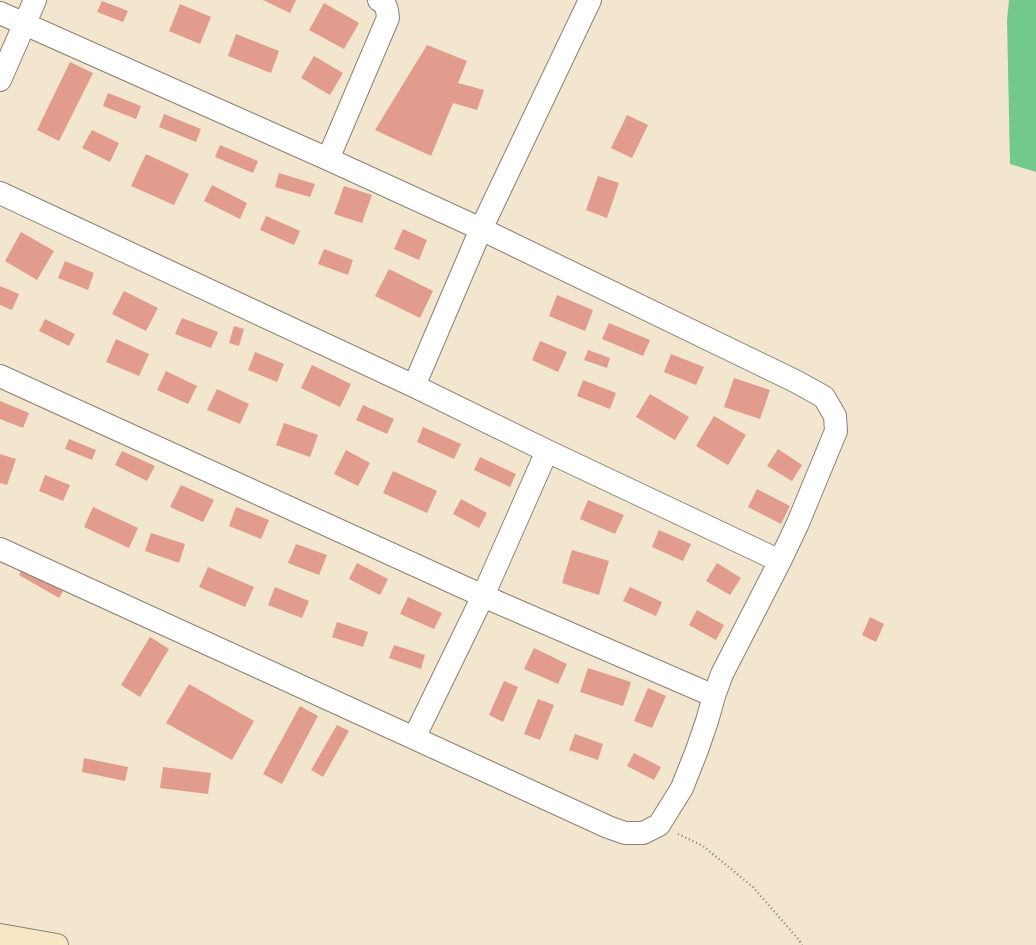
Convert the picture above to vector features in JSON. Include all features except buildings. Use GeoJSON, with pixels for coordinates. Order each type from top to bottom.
{"type":"FeatureCollection","features":[{"type":"Feature","properties":{"kind":"street"},"geometry":{"type":"LineString","coordinates":[[0,80],[35,0]]}},
{"type":"Feature","properties":{"kind":"street"},"geometry":{"type":"LineString","coordinates":[[328,159],[388,18],[388,10],[385,4],[379,0]]}},
{"type":"Feature","properties":{"kind":"street"},"geometry":{"type":"LineString","coordinates":[[414,386],[481,229],[590,0]]}},
{"type":"Feature","properties":{"kind":"street"},"geometry":{"type":"LineString","coordinates":[[0,13],[481,229],[795,380],[824,397],[835,416],[836,431],[798,523],[722,674],[697,750],[682,788],[659,825],[643,833],[625,833],[608,828],[0,549]]}},
{"type":"Feature","properties":{"kind":"street"},"geometry":{"type":"LineString","coordinates":[[0,193],[414,386],[547,451],[780,561]]}},
{"type":"Feature","properties":{"kind":"street"},"geometry":{"type":"LineString","coordinates":[[0,376],[482,596],[714,696]]}},
{"type":"Feature","properties":{"kind":"street"},"geometry":{"type":"LineString","coordinates":[[414,738],[482,596],[547,451]]}},
{"type":"Feature","properties":{"kind":"street"},"geometry":{"type":"LineString","coordinates":[[0,935],[57,945]]}},
{"type":"Feature","properties":{"kind":"path"},"geometry":{"type":"LineString","coordinates":[[659,825],[703,846],[753,887],[802,945]]}},
{"type":"Feature","properties":{"kind":"green space"},"geometry":{"type":"Polygon","coordinates":[[[1009,0],[1036,0],[1036,172],[1010,164],[1007,20],[1009,0]]]}}]}
